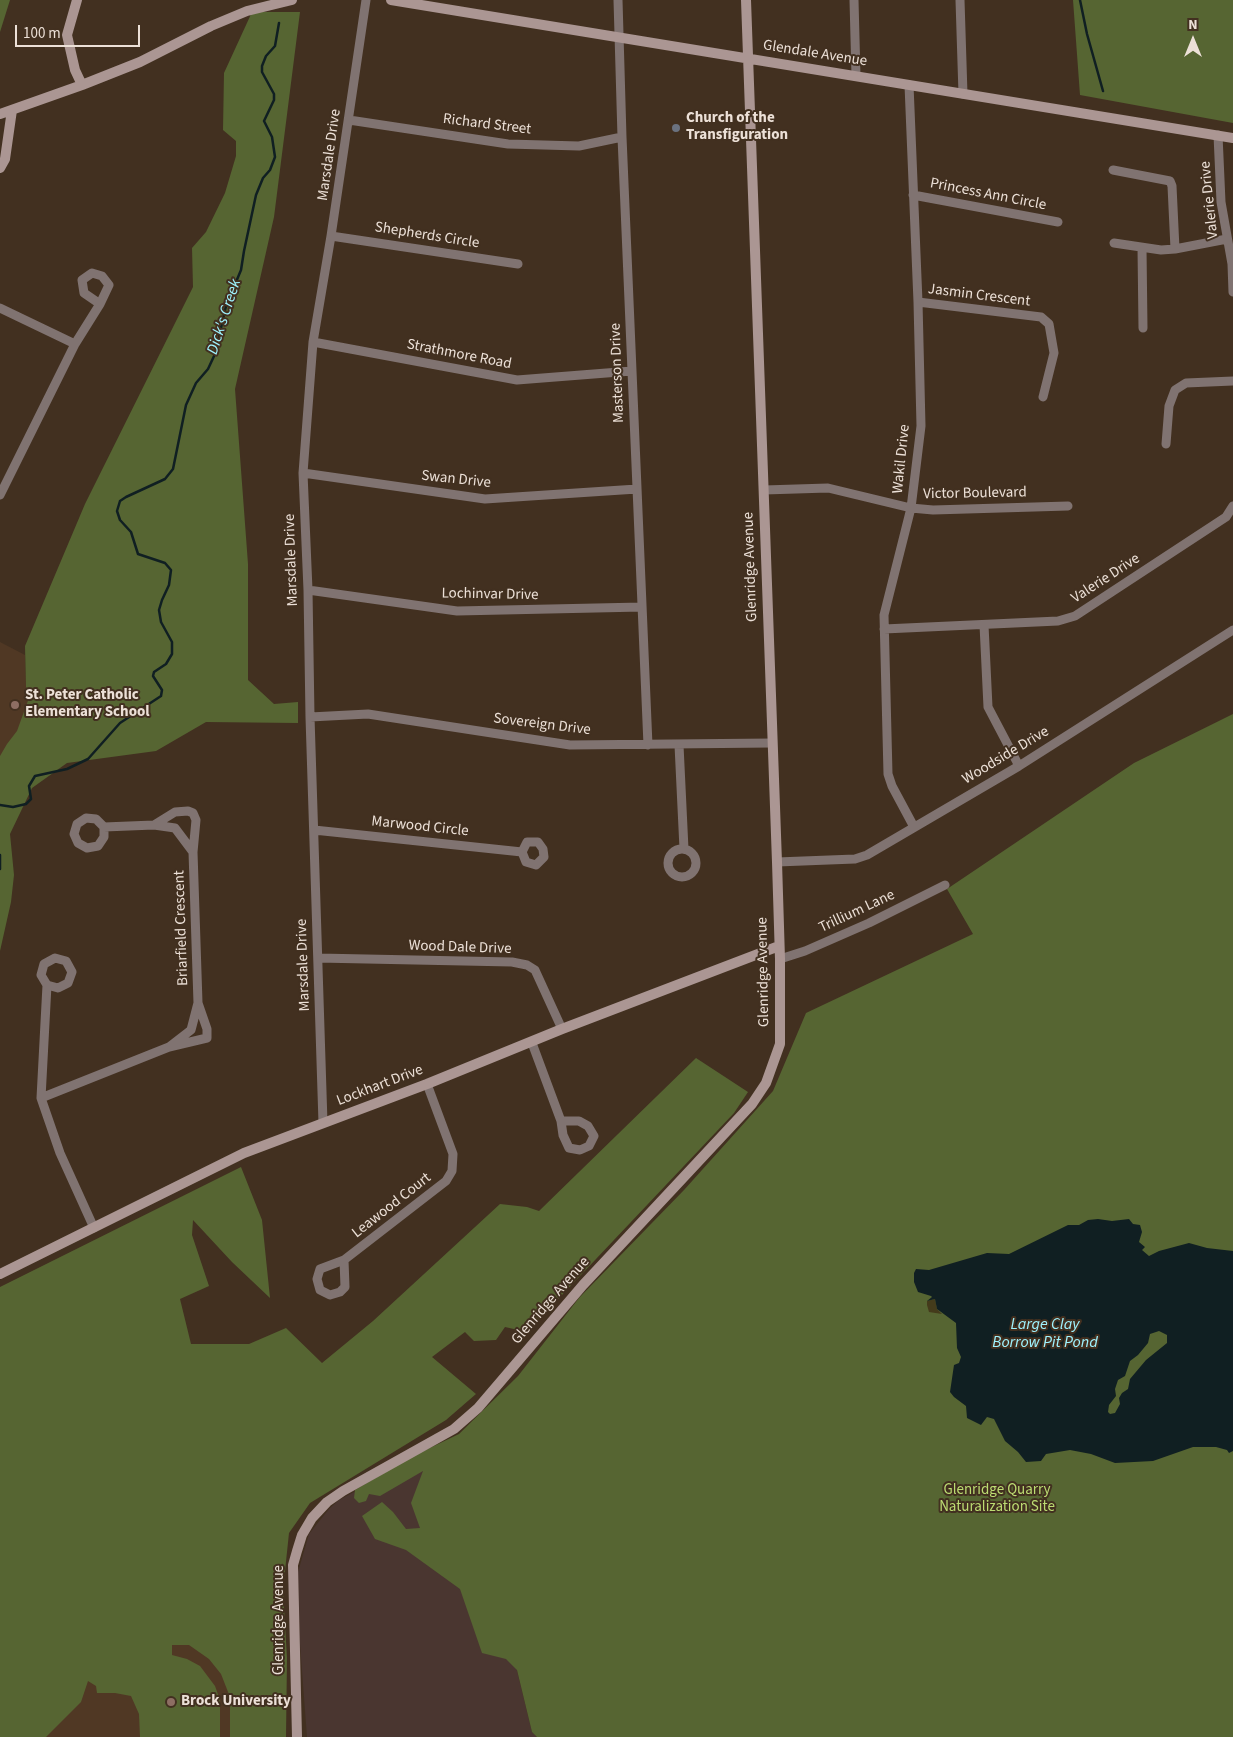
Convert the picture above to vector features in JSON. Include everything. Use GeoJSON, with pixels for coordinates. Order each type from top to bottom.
{"type":"FeatureCollection","features":[{"type":"Feature","properties":{"kind":"main road"},"geometry":{"type":"LineString","coordinates":[[77,0],[67,35],[75,70],[82,86]]}},
{"type":"Feature","properties":{"kind":"main road"},"geometry":{"type":"LineString","coordinates":[[0,114],[82,86],[140,62],[220,22],[248,11],[292,0]]}},
{"type":"Feature","properties":{"kind":"main road","name":"Glendale Avenue"},"geometry":{"type":"LineString","coordinates":[[392,0],[1233,138]]}},
{"type":"Feature","properties":{"kind":"main road","name":"Glenridge Avenue"},"geometry":{"type":"LineString","coordinates":[[297,1737],[294,1565],[299,1543],[312,1518],[327,1502],[343,1491],[454,1429],[464,1421],[583,1285],[752,1104],[766,1082],[780,1044],[777,862],[746,0]]}},
{"type":"Feature","properties":{"kind":"main road"},"geometry":{"type":"LineString","coordinates":[[2,163],[12,110]]}},
{"type":"Feature","properties":{"kind":"main road"},"geometry":{"type":"LineString","coordinates":[[0,144],[2,163]]}},
{"type":"Feature","properties":{"kind":"main road","name":"Lockhart Drive"},"geometry":{"type":"LineString","coordinates":[[0,1274],[244,1153],[779,946]]}},
{"type":"Feature","properties":{"kind":"street","name":"Marsdale Drive"},"geometry":{"type":"LineString","coordinates":[[323,1123],[303,473],[313,342],[332,236],[366,0]]}},
{"type":"Feature","properties":{"kind":"street","name":"Masterson Drive"},"geometry":{"type":"LineString","coordinates":[[618,0],[648,745]]}},
{"type":"Feature","properties":{"kind":"street"},"geometry":{"type":"LineString","coordinates":[[854,0],[856,76]]}},
{"type":"Feature","properties":{"kind":"street"},"geometry":{"type":"LineString","coordinates":[[960,0],[963,94]]}},
{"type":"Feature","properties":{"kind":"street","name":"Wakil Drive"},"geometry":{"type":"LineString","coordinates":[[909,85],[921,426],[911,508],[884,615],[884,629],[888,774],[892,786],[914,827]]}},
{"type":"Feature","properties":{"kind":"street","name":"Richard Street"},"geometry":{"type":"LineString","coordinates":[[349,120],[508,144],[579,146],[622,136]]}},
{"type":"Feature","properties":{"kind":"street","name":"Valerie Drive"},"geometry":{"type":"LineString","coordinates":[[1218,135],[1221,202],[1232,264],[1233,292]]}},
{"type":"Feature","properties":{"kind":"street"},"geometry":{"type":"LineString","coordinates":[[1113,170],[1170,181],[1172,186],[1175,249]]}},
{"type":"Feature","properties":{"kind":"street","name":"Princess Ann Circle"},"geometry":{"type":"LineString","coordinates":[[913,195],[1058,222]]}},
{"type":"Feature","properties":{"kind":"street","name":"Shepherds Circle"},"geometry":{"type":"LineString","coordinates":[[332,236],[518,264]]}},
{"type":"Feature","properties":{"kind":"street"},"geometry":{"type":"LineString","coordinates":[[1114,243],[1142,248],[1175,249],[1227,239]]}},
{"type":"Feature","properties":{"kind":"street"},"geometry":{"type":"LineString","coordinates":[[1142,248],[1143,328]]}},
{"type":"Feature","properties":{"kind":"street","name":"Jasmin Crescent"},"geometry":{"type":"LineString","coordinates":[[918,302],[1041,317],[1050,324],[1054,352],[1043,397]]}},
{"type":"Feature","properties":{"kind":"street"},"geometry":{"type":"LineString","coordinates":[[0,495],[75,344],[100,304]]}},
{"type":"Feature","properties":{"kind":"street"},"geometry":{"type":"LineString","coordinates":[[0,308],[75,344]]}},
{"type":"Feature","properties":{"kind":"street","name":"Strathmore Road"},"geometry":{"type":"LineString","coordinates":[[313,342],[516,380],[632,371]]}},
{"type":"Feature","properties":{"kind":"street"},"geometry":{"type":"LineString","coordinates":[[1166,444],[1169,406],[1175,390],[1186,383],[1233,381]]}},
{"type":"Feature","properties":{"kind":"street","name":"Swan Drive"},"geometry":{"type":"LineString","coordinates":[[303,473],[485,499],[637,489]]}},
{"type":"Feature","properties":{"kind":"street","name":"Victor Boulevard"},"geometry":{"type":"LineString","coordinates":[[764,490],[828,488],[911,508],[933,510],[1068,506]]}},
{"type":"Feature","properties":{"kind":"street","name":"Valerie Drive"},"geometry":{"type":"LineString","coordinates":[[884,629],[1058,621],[1076,616],[1226,517],[1233,506]]}},
{"type":"Feature","properties":{"kind":"street","name":"Lochinvar Drive"},"geometry":{"type":"LineString","coordinates":[[308,590],[456,611],[642,607]]}},
{"type":"Feature","properties":{"kind":"street"},"geometry":{"type":"LineString","coordinates":[[984,625],[988,706],[1019,766]]}},
{"type":"Feature","properties":{"kind":"street","name":"Woodside Drive"},"geometry":{"type":"LineString","coordinates":[[777,862],[855,859],[868,855],[1019,766],[1233,630]]}},
{"type":"Feature","properties":{"kind":"street","name":"Sovereign Drive"},"geometry":{"type":"LineString","coordinates":[[310,717],[368,714],[570,745],[772,743]]}},
{"type":"Feature","properties":{"kind":"street"},"geometry":{"type":"LineString","coordinates":[[679,745],[684,849]]}},
{"type":"Feature","properties":{"kind":"street","name":"Briarfield Crescent"},"geometry":{"type":"LineString","coordinates":[[154,825],[175,812],[188,811],[193,814],[196,820],[193,852],[198,1003],[191,1030],[169,1047]]}},
{"type":"Feature","properties":{"kind":"street","name":"Briarfield Crescent"},"geometry":{"type":"LineString","coordinates":[[104,827],[154,825],[175,828],[193,852]]}},
{"type":"Feature","properties":{"kind":"street","name":"Marwood Circle"},"geometry":{"type":"LineString","coordinates":[[314,830],[522,852]]}},
{"type":"Feature","properties":{"kind":"street","name":"Trillium Lane"},"geometry":{"type":"LineString","coordinates":[[780,959],[805,951],[860,927],[944,885]]}},
{"type":"Feature","properties":{"kind":"street","name":"Wood Dale Drive"},"geometry":{"type":"LineString","coordinates":[[318,958],[512,962],[527,965],[536,970],[562,1029]]}},
{"type":"Feature","properties":{"kind":"street"},"geometry":{"type":"LineString","coordinates":[[47,985],[41,1098],[60,1153],[94,1228]]}},
{"type":"Feature","properties":{"kind":"street","name":"Briarfield Crescent"},"geometry":{"type":"LineString","coordinates":[[41,1098],[169,1047],[207,1038],[207,1030],[198,1003]]}},
{"type":"Feature","properties":{"kind":"street"},"geometry":{"type":"LineString","coordinates":[[532,1042],[561,1121]]}},
{"type":"Feature","properties":{"kind":"street","name":"Leawood Court"},"geometry":{"type":"LineString","coordinates":[[344,1260],[446,1181],[452,1171],[453,1154],[426,1084]]}},
{"type":"Feature","properties":{"kind":"shaded area","name":"St. Peter Catholic Elementary School"},"geometry":{"type":"Polygon","coordinates":[[[0,642],[25,655],[26,687],[30,695],[30,715],[0,763],[0,642]]]}},
{"type":"Feature","properties":{"kind":"shaded area"},"geometry":{"type":"Polygon","coordinates":[[[460,1436],[532,1732],[537,1737],[307,1737],[300,1644],[298,1572],[309,1534],[329,1509],[339,1500],[460,1436]]]}},
{"type":"Feature","properties":{"kind":"shaded area","name":"Brock University"},"geometry":{"type":"Polygon","coordinates":[[[185,1636],[281,1659],[282,1737],[36,1737],[84,1667],[185,1636]]]}},
{"type":"Feature","properties":{"kind":"green space"},"geometry":{"type":"Polygon","coordinates":[[[0,0],[10,0],[0,32],[0,0]]]}},
{"type":"Feature","properties":{"kind":"green space"},"geometry":{"type":"Polygon","coordinates":[[[1073,0],[1233,0],[1233,123],[1080,95],[1073,0]]]}},
{"type":"Feature","properties":{"kind":"green space"},"geometry":{"type":"Polygon","coordinates":[[[252,12],[300,12],[274,217],[235,389],[248,564],[248,680],[274,704],[298,702],[298,723],[206,722],[156,751],[67,763],[32,788],[10,834],[14,875],[11,902],[0,951],[0,756],[17,731],[30,695],[26,687],[25,646],[85,504],[193,287],[192,248],[206,232],[225,193],[236,156],[236,141],[223,130],[224,73],[252,12]]]}},
{"type":"Feature","properties":{"kind":"green space","name":"Glenridge Quarry Naturalization Site"},"geometry":{"type":"Polygon","coordinates":[[[1233,714],[1233,1737],[537,1737],[532,1732],[517,1670],[506,1659],[482,1653],[460,1589],[406,1550],[375,1539],[362,1516],[382,1502],[393,1512],[406,1529],[420,1528],[411,1503],[423,1471],[380,1496],[369,1494],[366,1501],[359,1503],[354,1498],[355,1490],[413,1456],[459,1434],[518,1376],[579,1298],[684,1190],[773,1091],[806,1013],[973,934],[947,889],[1134,763],[1233,714]]]}},
{"type":"Feature","properties":{"kind":"green space"},"geometry":{"type":"Polygon","coordinates":[[[696,1058],[748,1092],[734,1113],[527,1332],[505,1327],[496,1340],[474,1341],[465,1332],[432,1357],[476,1394],[446,1420],[310,1503],[289,1533],[283,1590],[287,1658],[286,1737],[230,1737],[230,1697],[221,1674],[209,1659],[189,1645],[172,1645],[172,1655],[187,1659],[200,1666],[215,1686],[220,1700],[220,1737],[140,1737],[139,1714],[131,1696],[115,1693],[97,1693],[96,1686],[88,1681],[81,1702],[46,1737],[0,1737],[0,1287],[241,1167],[262,1220],[270,1298],[232,1262],[193,1220],[192,1235],[209,1286],[180,1299],[191,1344],[249,1344],[286,1328],[322,1363],[373,1321],[500,1204],[527,1207],[539,1211],[696,1058]]]}},
{"type":"Feature","properties":{"kind":"sand"},"geometry":{"type":"Polygon","coordinates":[[[935,1299],[937,1309],[942,1314],[929,1312],[927,1301],[935,1299]]]}},
{"type":"Feature","properties":{"kind":"water","name":"Large Clay Borrow Pit Pond"},"geometry":{"type":"Polygon","coordinates":[[[1129,1219],[1133,1224],[1140,1225],[1142,1232],[1139,1242],[1145,1247],[1142,1250],[1149,1256],[1159,1251],[1189,1243],[1207,1248],[1233,1251],[1233,1451],[1229,1453],[1227,1450],[1216,1447],[1193,1447],[1153,1461],[1115,1463],[1091,1454],[1070,1450],[1046,1454],[1041,1461],[1026,1462],[1005,1441],[994,1419],[987,1417],[981,1425],[967,1418],[966,1406],[950,1392],[954,1365],[959,1363],[961,1357],[957,1348],[956,1323],[937,1309],[935,1299],[927,1301],[932,1297],[918,1292],[914,1282],[916,1269],[929,1270],[987,1253],[1009,1254],[1068,1225],[1079,1225],[1088,1220],[1112,1221],[1129,1219]],[[1159,1331],[1150,1334],[1148,1343],[1130,1361],[1125,1376],[1118,1380],[1115,1389],[1116,1396],[1109,1405],[1108,1412],[1110,1414],[1115,1413],[1120,1404],[1119,1398],[1128,1389],[1130,1379],[1146,1360],[1167,1343],[1167,1335],[1159,1331]]]}},
{"type":"Feature","properties":{"kind":"waterway"},"geometry":{"type":"LineString","coordinates":[[1080,0],[1087,34],[1103,91]]}},
{"type":"Feature","properties":{"kind":"waterway","name":"Dick's Creek"},"geometry":{"type":"LineString","coordinates":[[0,805],[13,807],[26,804],[31,799],[29,786],[35,776],[67,769],[88,759],[120,723],[161,696],[162,690],[153,676],[154,672],[166,664],[172,654],[172,642],[161,622],[159,610],[169,585],[171,570],[165,563],[138,554],[131,532],[120,520],[117,511],[120,501],[165,479],[173,469],[186,405],[196,383],[208,369],[215,354],[226,306],[241,270],[256,195],[275,157],[272,137],[264,121],[274,100],[274,94],[262,72],[262,66],[266,56],[275,46],[279,23]]}},
{"type":"Feature","properties":{"kind":"waterway","name":"Dick's Creek"},"geometry":{"type":"LineString","coordinates":[[0,855],[0,869]]}},
{"type":"Feature","properties":{"kind":"place","name":"Church of the Transfiguration"},"geometry":{"type":"Point","coordinates":[676,128]}},
{"type":"Feature","properties":{"kind":"place","name":"St. Peter Catholic Elementary School"},"geometry":{"type":"Point","coordinates":[15,705]}},
{"type":"Feature","properties":{"kind":"place","name":"Brock University"},"geometry":{"type":"Point","coordinates":[171,1702]}}]}
